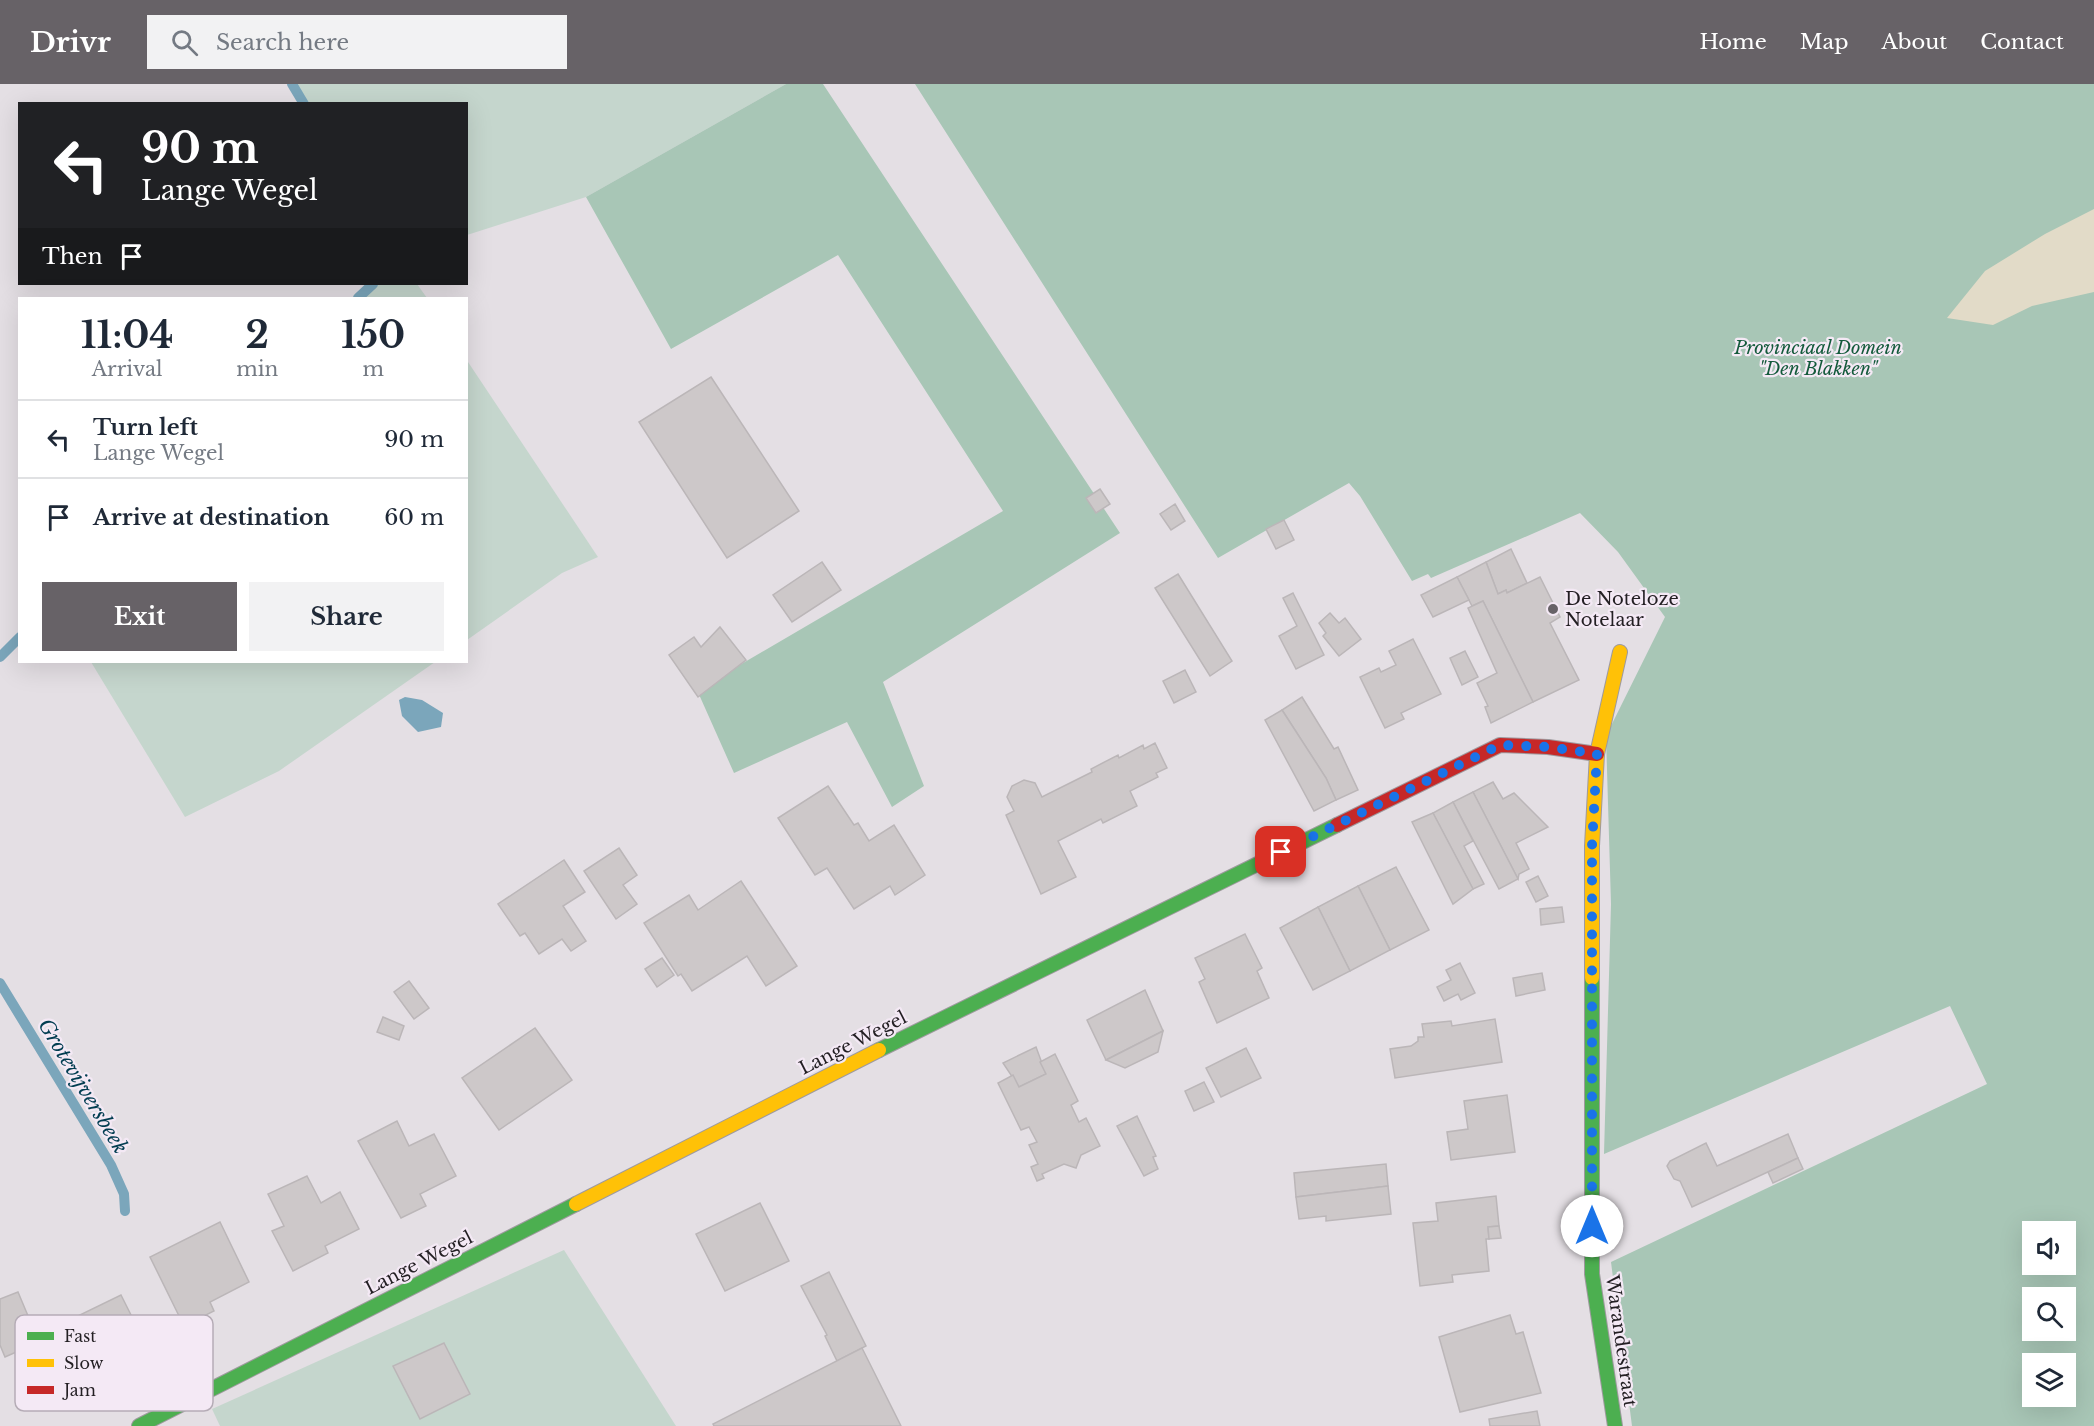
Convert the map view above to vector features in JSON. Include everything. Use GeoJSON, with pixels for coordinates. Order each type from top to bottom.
{"type":"FeatureCollection","features":[{"type":"Feature","properties":{"kind":"street","name":"Warandestraat"},"geometry":{"type":"LineString","coordinates":[[1615,1426],[1592,1274],[1592,846],[1597,754],[1620,652]]}},
{"type":"Feature","properties":{"kind":"street","name":"Lange Wegel"},"geometry":{"type":"LineString","coordinates":[[213,1388],[876,1051],[1500,745],[1548,747],[1597,754]]}},
{"type":"Feature","properties":{"kind":"street","name":"Lange Wegel"},"geometry":{"type":"LineString","coordinates":[[139,1426],[168,1411]]}},
{"type":"Feature","properties":{"kind":"shaded area"},"geometry":{"type":"Polygon","coordinates":[[[292,84],[786,84],[586,197],[468,235],[468,102],[303,102],[292,84]]]}},
{"type":"Feature","properties":{"kind":"shaded area"},"geometry":{"type":"Polygon","coordinates":[[[373,285],[418,285],[426,297],[362,297],[373,285]]]}},
{"type":"Feature","properties":{"kind":"shaded area"},"geometry":{"type":"Polygon","coordinates":[[[468,362],[598,557],[562,573],[468,639],[468,362]]]}},
{"type":"Feature","properties":{"kind":"shaded area"},"geometry":{"type":"Polygon","coordinates":[[[92,663],[434,663],[279,771],[185,817],[92,663]]]}},
{"type":"Feature","properties":{"kind":"shaded area"},"geometry":{"type":"Polygon","coordinates":[[[564,1250],[676,1426],[220,1426],[213,1409],[564,1250]]]}},
{"type":"Feature","properties":{"kind":"green space"},"geometry":{"type":"Polygon","coordinates":[[[786,84],[823,84],[1120,533],[883,682],[924,786],[892,807],[847,722],[734,773],[697,690],[1003,511],[838,255],[671,349],[586,197],[786,84]]]}},
{"type":"Feature","properties":{"kind":"green space","name":"Provinciaal Domein \"Den Blakken\""},"geometry":{"type":"Polygon","coordinates":[[[915,84],[2094,84],[2094,1426],[1632,1426],[1611,1262],[1987,1084],[1950,1006],[1604,1154],[1611,904],[1606,736],[1665,617],[1618,552],[1580,513],[1431,578],[1428,574],[1412,581],[1360,496],[1349,483],[1218,558],[915,84]]]}},
{"type":"Feature","properties":{"kind":"sand"},"geometry":{"type":"Polygon","coordinates":[[[2094,209],[2094,292],[2032,306],[1993,325],[1947,318],[1985,271],[2045,234],[2094,209]]]}},
{"type":"Feature","properties":{"kind":"water"},"geometry":{"type":"Polygon","coordinates":[[[405,697],[422,700],[443,713],[441,727],[418,732],[402,716],[399,700],[405,697]]]}},
{"type":"Feature","properties":{"kind":"building"},"geometry":{"type":"Polygon","coordinates":[[[711,377],[799,511],[727,558],[639,422],[711,377]]]}},
{"type":"Feature","properties":{"kind":"building"},"geometry":{"type":"Polygon","coordinates":[[[1100,489],[1110,504],[1096,513],[1086,498],[1100,489]]]}},
{"type":"Feature","properties":{"kind":"building"},"geometry":{"type":"Polygon","coordinates":[[[1175,504],[1185,521],[1171,530],[1160,514],[1175,504]]]}},
{"type":"Feature","properties":{"kind":"building"},"geometry":{"type":"Polygon","coordinates":[[[1284,520],[1294,540],[1276,549],[1266,529],[1284,520]]]}},
{"type":"Feature","properties":{"kind":"building"},"geometry":{"type":"Polygon","coordinates":[[[1511,549],[1527,583],[1507,593],[1506,590],[1498,594],[1486,562],[1511,549]]]}},
{"type":"Feature","properties":{"kind":"building"},"geometry":{"type":"Polygon","coordinates":[[[822,562],[841,590],[792,622],[773,595],[822,562]]]}},
{"type":"Feature","properties":{"kind":"building"},"geometry":{"type":"Polygon","coordinates":[[[1486,562],[1498,594],[1506,590],[1507,593],[1540,577],[1560,617],[1550,623],[1579,680],[1533,702],[1483,601],[1472,606],[1457,577],[1486,562]]]}},
{"type":"Feature","properties":{"kind":"building"},"geometry":{"type":"Polygon","coordinates":[[[1178,574],[1232,661],[1210,676],[1155,588],[1178,574]]]}},
{"type":"Feature","properties":{"kind":"building"},"geometry":{"type":"Polygon","coordinates":[[[1457,577],[1469,600],[1433,617],[1421,595],[1457,577]]]}},
{"type":"Feature","properties":{"kind":"building"},"geometry":{"type":"Polygon","coordinates":[[[1293,593],[1324,655],[1296,669],[1279,636],[1297,626],[1283,598],[1293,593]]]}},
{"type":"Feature","properties":{"kind":"building"},"geometry":{"type":"Polygon","coordinates":[[[1483,601],[1533,702],[1491,723],[1485,707],[1488,706],[1477,683],[1497,673],[1468,608],[1483,601]]]}},
{"type":"Feature","properties":{"kind":"building"},"geometry":{"type":"Polygon","coordinates":[[[1330,613],[1339,623],[1345,618],[1361,639],[1339,656],[1323,636],[1326,633],[1319,623],[1330,613]]]}},
{"type":"Feature","properties":{"kind":"building"},"geometry":{"type":"Polygon","coordinates":[[[720,627],[746,660],[698,697],[669,655],[694,637],[701,647],[720,627]]]}},
{"type":"Feature","properties":{"kind":"building"},"geometry":{"type":"Polygon","coordinates":[[[1413,639],[1441,694],[1401,713],[1404,719],[1385,728],[1360,677],[1379,668],[1381,672],[1396,665],[1389,651],[1413,639]]]}},
{"type":"Feature","properties":{"kind":"building"},"geometry":{"type":"Polygon","coordinates":[[[1465,651],[1478,677],[1462,685],[1450,658],[1465,651]]]}},
{"type":"Feature","properties":{"kind":"building"},"geometry":{"type":"Polygon","coordinates":[[[1185,670],[1196,692],[1174,703],[1163,681],[1185,670]]]}},
{"type":"Feature","properties":{"kind":"building"},"geometry":{"type":"Polygon","coordinates":[[[1302,697],[1334,749],[1338,747],[1358,790],[1336,800],[1326,778],[1282,710],[1302,697]]]}},
{"type":"Feature","properties":{"kind":"building"},"geometry":{"type":"Polygon","coordinates":[[[1282,710],[1326,778],[1336,800],[1314,811],[1265,720],[1282,710]]]}},
{"type":"Feature","properties":{"kind":"building"},"geometry":{"type":"Polygon","coordinates":[[[1155,743],[1167,768],[1156,773],[1158,777],[1130,791],[1137,806],[1103,823],[1101,819],[1058,841],[1076,877],[1041,894],[1006,815],[1014,811],[1007,797],[1012,786],[1024,780],[1035,783],[1042,797],[1092,772],[1091,769],[1118,755],[1119,758],[1143,745],[1144,749],[1155,743]]]}},
{"type":"Feature","properties":{"kind":"building"},"geometry":{"type":"Polygon","coordinates":[[[1493,782],[1503,799],[1514,793],[1548,827],[1516,843],[1529,869],[1519,874],[1518,879],[1473,792],[1493,782]]]}},
{"type":"Feature","properties":{"kind":"building"},"geometry":{"type":"Polygon","coordinates":[[[828,786],[854,825],[858,823],[869,841],[894,825],[925,875],[895,895],[890,886],[854,909],[827,868],[815,875],[778,818],[828,786]]]}},
{"type":"Feature","properties":{"kind":"building"},"geometry":{"type":"Polygon","coordinates":[[[1473,792],[1518,879],[1499,889],[1453,802],[1473,792]]]}},
{"type":"Feature","properties":{"kind":"building"},"geometry":{"type":"Polygon","coordinates":[[[1453,802],[1473,841],[1464,846],[1484,884],[1473,889],[1433,813],[1453,802]]]}},
{"type":"Feature","properties":{"kind":"building"},"geometry":{"type":"Polygon","coordinates":[[[1433,813],[1473,889],[1453,904],[1412,822],[1433,813]]]}},
{"type":"Feature","properties":{"kind":"building"},"geometry":{"type":"Polygon","coordinates":[[[619,848],[637,875],[623,885],[637,904],[616,919],[584,871],[619,848]]]}},
{"type":"Feature","properties":{"kind":"building"},"geometry":{"type":"Polygon","coordinates":[[[564,860],[585,892],[563,906],[586,941],[571,951],[562,939],[539,954],[525,933],[520,936],[498,904],[564,860]]]}},
{"type":"Feature","properties":{"kind":"building"},"geometry":{"type":"Polygon","coordinates":[[[1396,867],[1429,930],[1390,950],[1358,886],[1396,867]]]}},
{"type":"Feature","properties":{"kind":"building"},"geometry":{"type":"Polygon","coordinates":[[[1538,876],[1548,896],[1536,902],[1526,882],[1538,876]]]}},
{"type":"Feature","properties":{"kind":"building"},"geometry":{"type":"Polygon","coordinates":[[[741,881],[797,966],[766,986],[747,956],[692,991],[681,974],[678,976],[644,923],[689,895],[698,910],[741,881]]]}},
{"type":"Feature","properties":{"kind":"building"},"geometry":{"type":"Polygon","coordinates":[[[1358,886],[1390,950],[1350,971],[1318,907],[1358,886]]]}},
{"type":"Feature","properties":{"kind":"building"},"geometry":{"type":"Polygon","coordinates":[[[1318,907],[1350,971],[1313,990],[1280,928],[1318,907]]]}},
{"type":"Feature","properties":{"kind":"building"},"geometry":{"type":"Polygon","coordinates":[[[1562,907],[1564,922],[1541,925],[1540,909],[1562,907]]]}},
{"type":"Feature","properties":{"kind":"building"},"geometry":{"type":"Polygon","coordinates":[[[1245,934],[1262,968],[1257,971],[1269,998],[1217,1023],[1199,982],[1205,979],[1195,958],[1245,934]]]}},
{"type":"Feature","properties":{"kind":"building"},"geometry":{"type":"Polygon","coordinates":[[[662,958],[674,975],[657,987],[645,969],[662,958]]]}},
{"type":"Feature","properties":{"kind":"building"},"geometry":{"type":"Polygon","coordinates":[[[1460,963],[1475,993],[1461,1000],[1458,994],[1444,1001],[1437,987],[1451,980],[1446,970],[1460,963]]]}},
{"type":"Feature","properties":{"kind":"building"},"geometry":{"type":"Polygon","coordinates":[[[1542,973],[1545,990],[1516,996],[1513,978],[1542,973]]]}},
{"type":"Feature","properties":{"kind":"building"},"geometry":{"type":"Polygon","coordinates":[[[409,981],[429,1008],[414,1019],[394,992],[409,981]]]}},
{"type":"Feature","properties":{"kind":"building"},"geometry":{"type":"Polygon","coordinates":[[[1145,990],[1163,1031],[1106,1060],[1087,1020],[1145,990]]]}},
{"type":"Feature","properties":{"kind":"building"},"geometry":{"type":"Polygon","coordinates":[[[383,1017],[404,1026],[399,1040],[377,1032],[383,1017]]]}},
{"type":"Feature","properties":{"kind":"building"},"geometry":{"type":"Polygon","coordinates":[[[1495,1019],[1502,1062],[1395,1078],[1390,1049],[1411,1046],[1418,1041],[1418,1037],[1424,1037],[1422,1024],[1451,1021],[1452,1026],[1495,1019]]]}},
{"type":"Feature","properties":{"kind":"building"},"geometry":{"type":"Polygon","coordinates":[[[535,1028],[572,1080],[499,1130],[462,1078],[535,1028]]]}},
{"type":"Feature","properties":{"kind":"building"},"geometry":{"type":"Polygon","coordinates":[[[1163,1031],[1158,1052],[1125,1068],[1106,1060],[1163,1031]]]}},
{"type":"Feature","properties":{"kind":"building"},"geometry":{"type":"Polygon","coordinates":[[[1036,1047],[1046,1074],[1019,1087],[1003,1063],[1036,1047]]]}},
{"type":"Feature","properties":{"kind":"building"},"geometry":{"type":"Polygon","coordinates":[[[1246,1048],[1261,1078],[1221,1097],[1206,1068],[1246,1048]]]}},
{"type":"Feature","properties":{"kind":"building"},"geometry":{"type":"Polygon","coordinates":[[[1055,1054],[1078,1101],[1071,1105],[1079,1122],[1086,1118],[1100,1146],[1081,1155],[1076,1168],[1064,1164],[1042,1174],[1044,1178],[1037,1181],[1031,1167],[1038,1164],[1029,1145],[1037,1142],[1029,1127],[1021,1130],[998,1083],[1013,1075],[1019,1087],[1046,1074],[1040,1062],[1055,1054]]]}},
{"type":"Feature","properties":{"kind":"building"},"geometry":{"type":"Polygon","coordinates":[[[1204,1082],[1214,1102],[1194,1111],[1185,1091],[1204,1082]]]}},
{"type":"Feature","properties":{"kind":"building"},"geometry":{"type":"Polygon","coordinates":[[[1507,1095],[1515,1152],[1451,1160],[1447,1132],[1468,1129],[1464,1101],[1507,1095]]]}},
{"type":"Feature","properties":{"kind":"building"},"geometry":{"type":"Polygon","coordinates":[[[1137,1116],[1156,1156],[1153,1157],[1158,1169],[1144,1176],[1117,1126],[1137,1116]]]}},
{"type":"Feature","properties":{"kind":"building"},"geometry":{"type":"Polygon","coordinates":[[[397,1121],[409,1146],[434,1134],[456,1176],[420,1194],[426,1206],[401,1218],[358,1141],[397,1121]]]}},
{"type":"Feature","properties":{"kind":"building"},"geometry":{"type":"Polygon","coordinates":[[[1788,1134],[1798,1158],[1692,1207],[1680,1181],[1674,1179],[1667,1166],[1670,1161],[1706,1143],[1717,1166],[1788,1134]]]}},
{"type":"Feature","properties":{"kind":"building"},"geometry":{"type":"Polygon","coordinates":[[[1798,1158],[1803,1169],[1773,1183],[1768,1172],[1798,1158]]]}},
{"type":"Feature","properties":{"kind":"building"},"geometry":{"type":"Polygon","coordinates":[[[1386,1164],[1388,1186],[1296,1197],[1294,1173],[1386,1164]]]}},
{"type":"Feature","properties":{"kind":"building"},"geometry":{"type":"Polygon","coordinates":[[[307,1176],[321,1203],[340,1192],[359,1229],[325,1246],[328,1253],[293,1271],[272,1231],[284,1226],[268,1194],[307,1176]]]}},
{"type":"Feature","properties":{"kind":"building"},"geometry":{"type":"Polygon","coordinates":[[[1388,1186],[1391,1214],[1326,1221],[1326,1216],[1299,1219],[1296,1197],[1388,1186]]]}},
{"type":"Feature","properties":{"kind":"building"},"geometry":{"type":"Polygon","coordinates":[[[1496,1196],[1499,1226],[1488,1227],[1489,1239],[1486,1239],[1489,1271],[1452,1275],[1453,1282],[1420,1286],[1413,1223],[1438,1221],[1436,1203],[1496,1196]]]}},
{"type":"Feature","properties":{"kind":"building"},"geometry":{"type":"Polygon","coordinates":[[[760,1203],[789,1261],[725,1291],[696,1234],[760,1203]]]}},
{"type":"Feature","properties":{"kind":"building"},"geometry":{"type":"Polygon","coordinates":[[[220,1222],[249,1282],[210,1302],[214,1311],[206,1315],[179,1315],[150,1257],[220,1222]]]}},
{"type":"Feature","properties":{"kind":"building"},"geometry":{"type":"Polygon","coordinates":[[[1499,1226],[1501,1238],[1489,1239],[1488,1227],[1499,1226]]]}},
{"type":"Feature","properties":{"kind":"building"},"geometry":{"type":"Polygon","coordinates":[[[829,1272],[866,1346],[837,1361],[825,1336],[827,1335],[801,1286],[829,1272]]]}},
{"type":"Feature","properties":{"kind":"building"},"geometry":{"type":"Polygon","coordinates":[[[18,1292],[28,1315],[15,1315],[15,1353],[5,1357],[0,1345],[0,1299],[18,1292]]]}},
{"type":"Feature","properties":{"kind":"building"},"geometry":{"type":"Polygon","coordinates":[[[121,1295],[131,1315],[80,1315],[121,1295]]]}},
{"type":"Feature","properties":{"kind":"building"},"geometry":{"type":"Polygon","coordinates":[[[1510,1315],[1516,1334],[1523,1332],[1541,1393],[1460,1412],[1439,1337],[1510,1315]]]}},
{"type":"Feature","properties":{"kind":"building"},"geometry":{"type":"Polygon","coordinates":[[[444,1343],[470,1394],[420,1419],[393,1366],[444,1343]]]}},
{"type":"Feature","properties":{"kind":"building"},"geometry":{"type":"Polygon","coordinates":[[[862,1348],[901,1426],[714,1426],[713,1424],[862,1348]]]}},
{"type":"Feature","properties":{"kind":"building"},"geometry":{"type":"Polygon","coordinates":[[[1537,1411],[1540,1426],[1490,1426],[1489,1419],[1537,1411]]]}},
{"type":"Feature","properties":{"kind":"waterway","name":"Grotevijversbeek"},"geometry":{"type":"LineString","coordinates":[[292,84],[303,102]]}},
{"type":"Feature","properties":{"kind":"waterway","name":"Grotevijversbeek"},"geometry":{"type":"LineString","coordinates":[[359,297],[372,285]]}},
{"type":"Feature","properties":{"kind":"waterway","name":"Grotevijversbeek"},"geometry":{"type":"LineString","coordinates":[[0,657],[18,639]]}},
{"type":"Feature","properties":{"kind":"waterway","name":"Grotevijversbeek"},"geometry":{"type":"LineString","coordinates":[[0,983],[111,1165],[124,1194],[125,1211]]}},
{"type":"Feature","properties":{"kind":"traffic: fast"},"geometry":{"type":"LineString","coordinates":[[879,1050],[1337,825]]}},
{"type":"Feature","properties":{"kind":"traffic: fast"},"geometry":{"type":"LineString","coordinates":[[1592,978],[1592,1274],[1615,1426]]}},
{"type":"Feature","properties":{"kind":"traffic: fast"},"geometry":{"type":"LineString","coordinates":[[213,1388],[576,1204]]}},
{"type":"Feature","properties":{"kind":"traffic: fast"},"geometry":{"type":"LineString","coordinates":[[139,1426],[169,1411]]}},
{"type":"Feature","properties":{"kind":"traffic: slow"},"geometry":{"type":"LineString","coordinates":[[1592,978],[1592,846],[1597,754],[1620,652]]}},
{"type":"Feature","properties":{"kind":"traffic: slow"},"geometry":{"type":"LineString","coordinates":[[576,1204],[879,1050]]}},
{"type":"Feature","properties":{"kind":"traffic: jam"},"geometry":{"type":"LineString","coordinates":[[1337,825],[1500,745],[1548,747],[1597,754]]}},
{"type":"Feature","properties":{"kind":"place","name":"De Noteloze Notelaar"},"geometry":{"type":"Point","coordinates":[1553,609]}},
{"type":"Feature","properties":{"kind":"route"},"geometry":{"type":"LineString","coordinates":[[1281,852],[1500,745],[1548,747],[1597,754],[1592,846],[1592,1226]]}}]}
